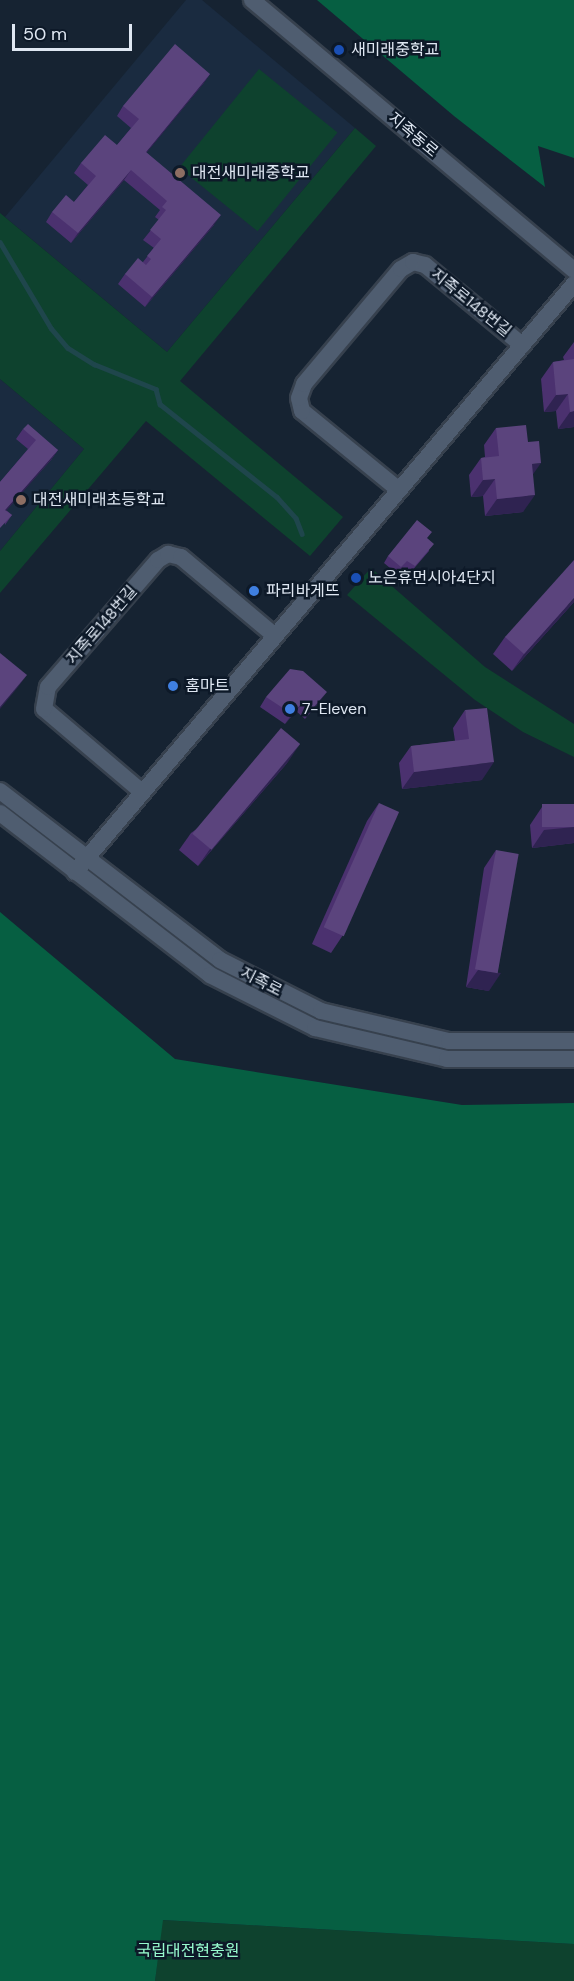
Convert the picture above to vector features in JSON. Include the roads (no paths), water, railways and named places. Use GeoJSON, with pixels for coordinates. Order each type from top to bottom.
{"type":"FeatureCollection","features":[{"type":"Feature","properties":{"kind":"street","name":"지족동로"},"geometry":{"type":"LineString","coordinates":[[252,0],[574,270]]}},
{"type":"Feature","properties":{"kind":"street","name":"지족로148번길"},"geometry":{"type":"LineString","coordinates":[[399,490],[302,411],[299,399],[304,384],[401,269],[413,262],[424,265],[522,345]]}},
{"type":"Feature","properties":{"kind":"street","name":"지족로148번길"},"geometry":{"type":"LineString","coordinates":[[75,872],[574,284]]}},
{"type":"Feature","properties":{"kind":"street","name":"지족로148번길"},"geometry":{"type":"LineString","coordinates":[[142,792],[44,710],[48,687],[158,560],[168,554],[181,557],[275,636]]}},
{"type":"Feature","properties":{"kind":"street","name":"지족로"},"geometry":{"type":"LineString","coordinates":[[0,791],[220,960],[321,1011],[449,1041],[574,1041]]}},
{"type":"Feature","properties":{"kind":"street","name":"지족로"},"geometry":{"type":"LineString","coordinates":[[0,813],[210,975],[315,1028],[447,1059],[574,1059]]}},
{"type":"Feature","properties":{"kind":"waterway"},"geometry":{"type":"LineString","coordinates":[[0,242],[51,328],[68,348],[94,364],[156,389],[160,404],[277,497],[296,518],[302,534]]}},
{"type":"Feature","properties":{"kind":"place","name":"새미래중학교"},"geometry":{"type":"Point","coordinates":[339,50]}},
{"type":"Feature","properties":{"kind":"place","name":"대전새미래중학교"},"geometry":{"type":"Point","coordinates":[180,173]}},
{"type":"Feature","properties":{"kind":"place","name":"대전새미래초등학교"},"geometry":{"type":"Point","coordinates":[21,500]}},
{"type":"Feature","properties":{"kind":"place","name":"노은휴먼시아4단지"},"geometry":{"type":"Point","coordinates":[356,578]}},
{"type":"Feature","properties":{"kind":"place","name":"파리바게뜨"},"geometry":{"type":"Point","coordinates":[254,591]}},
{"type":"Feature","properties":{"kind":"place","name":"홈마트"},"geometry":{"type":"Point","coordinates":[173,686]}},
{"type":"Feature","properties":{"kind":"place","name":"7-Eleven"},"geometry":{"type":"Point","coordinates":[290,709]}},
{"type":"Feature","properties":{"kind":"park label","name":"국립대전현충원"},"geometry":{"type":"Point","coordinates":[188,1951]}}]}
